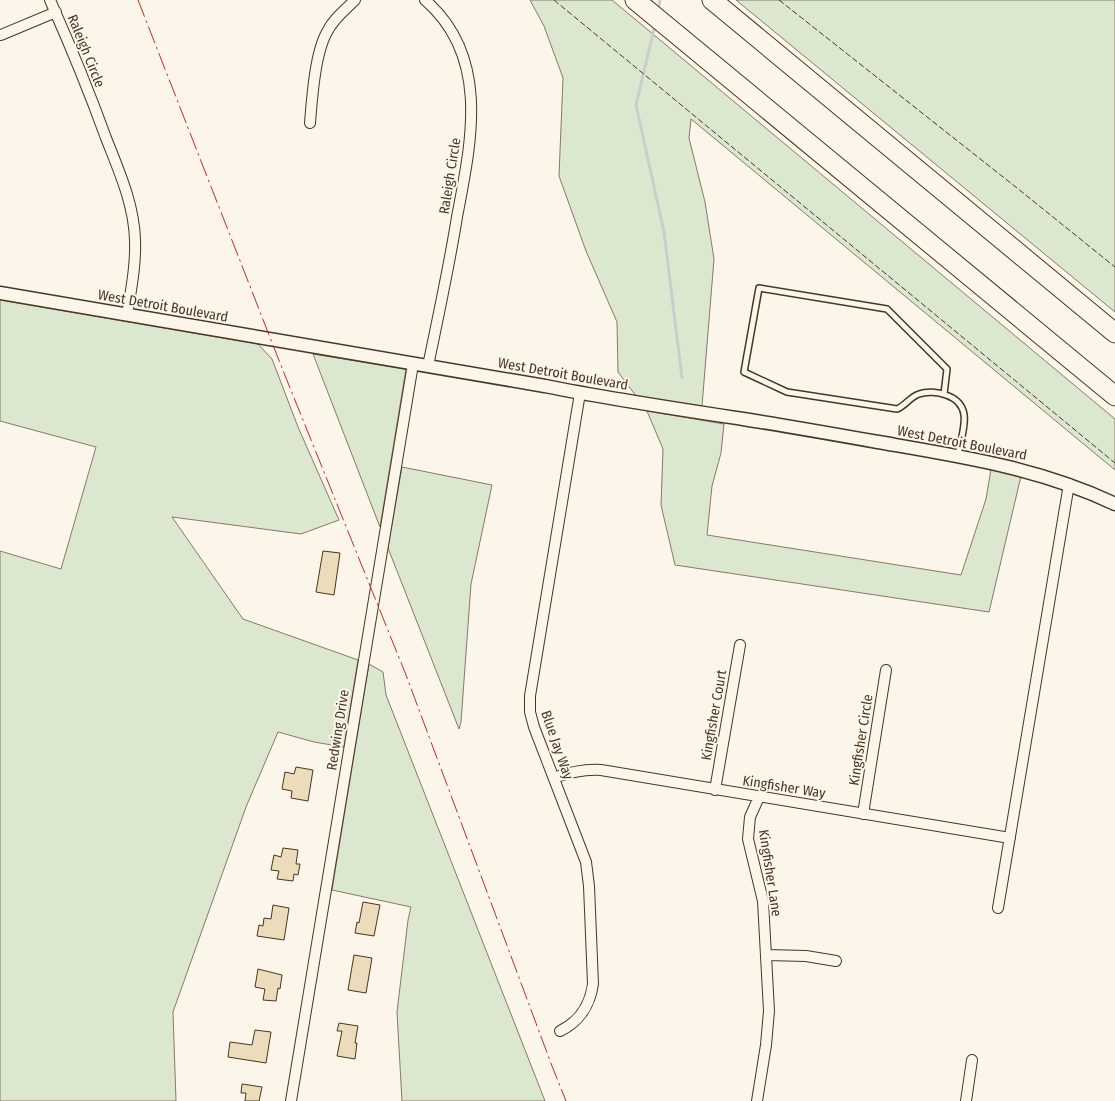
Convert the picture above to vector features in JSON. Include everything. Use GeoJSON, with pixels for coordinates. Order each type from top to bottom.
{"type":"FeatureCollection","features":[{"type":"Feature","properties":{"kind":"highway"},"geometry":{"type":"LineString","coordinates":[[635,0],[1115,396]]}},
{"type":"Feature","properties":{"kind":"highway"},"geometry":{"type":"LineString","coordinates":[[712,0],[1115,333]]}},
{"type":"Feature","properties":{"kind":"street","name":"Raleigh Circle"},"geometry":{"type":"LineString","coordinates":[[50,0],[127,192],[135,239],[135,260],[127,315]]}},
{"type":"Feature","properties":{"kind":"street"},"geometry":{"type":"LineString","coordinates":[[310,123],[320,46],[335,20],[355,0]]}},
{"type":"Feature","properties":{"kind":"street","name":"Raleigh Circle"},"geometry":{"type":"LineString","coordinates":[[425,0],[450,29],[461,49],[470,86],[472,115],[470,144],[451,253],[428,366]]}},
{"type":"Feature","properties":{"kind":"street"},"geometry":{"type":"LineString","coordinates":[[0,38],[56,12]]}},
{"type":"Feature","properties":{"kind":"street","name":"West Detroit Boulevard"},"geometry":{"type":"LineString","coordinates":[[0,294],[958,456],[1011,466],[1069,484],[1115,504]]}},
{"type":"Feature","properties":{"kind":"street","name":"Redwing Drive"},"geometry":{"type":"LineString","coordinates":[[291,1101],[413,364]]}},
{"type":"Feature","properties":{"kind":"street","name":"Blue Jay Way"},"geometry":{"type":"LineString","coordinates":[[560,1031],[576,1020],[583,1012],[592,994],[588,874],[582,851],[534,727],[530,712],[530,696],[580,393]]}},
{"type":"Feature","properties":{"kind":"street"},"geometry":{"type":"LineString","coordinates":[[998,908],[1069,484]]}},
{"type":"Feature","properties":{"kind":"street","name":"Kingfisher Court"},"geometry":{"type":"LineString","coordinates":[[715,790],[740,645]]}},
{"type":"Feature","properties":{"kind":"street","name":"Kingfisher Circle"},"geometry":{"type":"LineString","coordinates":[[863,814],[886,670]]}},
{"type":"Feature","properties":{"kind":"street","name":"Kingfisher Way"},"geometry":{"type":"LineString","coordinates":[[554,778],[571,772],[601,770],[1010,838]]}},
{"type":"Feature","properties":{"kind":"street","name":"Kingfisher Lane"},"geometry":{"type":"LineString","coordinates":[[757,1101],[768,1020],[766,955],[763,901],[748,839],[750,817],[759,797]]}},
{"type":"Feature","properties":{"kind":"street"},"geometry":{"type":"LineString","coordinates":[[766,955],[806,956],[836,961]]}},
{"type":"Feature","properties":{"kind":"street"},"geometry":{"type":"LineString","coordinates":[[966,1101],[972,1060]]}},
{"type":"Feature","properties":{"kind":"lane"},"geometry":{"type":"LineString","coordinates":[[944,394],[947,369],[887,310],[759,288],[744,372],[787,392],[897,409],[919,394],[944,394],[957,401],[964,410],[965,416],[958,456]]}},
{"type":"Feature","properties":{"kind":"green space"},"geometry":{"type":"Polygon","coordinates":[[[530,0],[612,0],[1115,419],[1115,470],[691,119],[689,138],[705,202],[714,259],[702,406],[636,396],[618,372],[617,322],[586,251],[559,176],[563,78],[544,26],[530,0]]]}},
{"type":"Feature","properties":{"kind":"green space"},"geometry":{"type":"Polygon","coordinates":[[[736,0],[1115,0],[1115,312],[736,0]]]}},
{"type":"Feature","properties":{"kind":"green space"},"geometry":{"type":"Polygon","coordinates":[[[0,300],[258,344],[272,359],[298,427],[339,520],[301,534],[172,517],[243,619],[358,660],[344,747],[314,742],[278,732],[246,807],[173,1012],[176,1101],[0,1101],[0,551],[61,569],[96,447],[0,421],[0,300]]]}},
{"type":"Feature","properties":{"kind":"green space"},"geometry":{"type":"Polygon","coordinates":[[[313,354],[406,369],[380,527],[313,354]]]}},
{"type":"Feature","properties":{"kind":"green space"},"geometry":{"type":"Polygon","coordinates":[[[647,411],[724,424],[721,453],[712,486],[707,535],[961,575],[986,499],[991,469],[1021,476],[989,612],[675,565],[661,505],[663,449],[647,411]]]}},
{"type":"Feature","properties":{"kind":"green space"},"geometry":{"type":"Polygon","coordinates":[[[402,467],[492,485],[471,584],[459,729],[388,548],[402,467]]]}},
{"type":"Feature","properties":{"kind":"green space"},"geometry":{"type":"Polygon","coordinates":[[[369,664],[383,672],[386,695],[545,1101],[402,1101],[397,1012],[411,907],[332,890],[369,664]]]}},
{"type":"Feature","properties":{"kind":"building"},"geometry":{"type":"Polygon","coordinates":[[[323,551],[340,553],[334,595],[316,592],[323,551]]]}},
{"type":"Feature","properties":{"kind":"building"},"geometry":{"type":"Polygon","coordinates":[[[296,767],[313,770],[308,801],[291,798],[292,791],[282,789],[285,772],[294,774],[296,767]]]}},
{"type":"Feature","properties":{"kind":"building"},"geometry":{"type":"Polygon","coordinates":[[[283,848],[298,850],[296,864],[300,864],[298,875],[294,874],[293,881],[277,879],[279,871],[271,870],[274,855],[281,857],[283,848]]]}},
{"type":"Feature","properties":{"kind":"building"},"geometry":{"type":"Polygon","coordinates":[[[363,902],[380,905],[374,936],[355,933],[363,902]]]}},
{"type":"Feature","properties":{"kind":"building"},"geometry":{"type":"Polygon","coordinates":[[[273,905],[289,908],[284,940],[257,936],[259,925],[263,926],[264,918],[271,919],[273,905]]]}},
{"type":"Feature","properties":{"kind":"building"},"geometry":{"type":"Polygon","coordinates":[[[354,955],[372,958],[366,993],[348,990],[354,955]]]}},
{"type":"Feature","properties":{"kind":"building"},"geometry":{"type":"Polygon","coordinates":[[[258,969],[282,975],[276,1001],[263,1000],[265,989],[255,987],[258,969]]]}},
{"type":"Feature","properties":{"kind":"building"},"geometry":{"type":"Polygon","coordinates":[[[339,1023],[358,1026],[355,1059],[337,1056],[342,1031],[337,1031],[339,1023]]]}},
{"type":"Feature","properties":{"kind":"building"},"geometry":{"type":"Polygon","coordinates":[[[255,1030],[271,1032],[266,1063],[228,1057],[230,1042],[252,1045],[255,1030]]]}},
{"type":"Feature","properties":{"kind":"building"},"geometry":{"type":"Polygon","coordinates":[[[242,1084],[262,1087],[259,1101],[245,1101],[246,1093],[241,1093],[242,1084]]]}},
{"type":"Feature","properties":{"kind":"waterway"},"geometry":{"type":"LineString","coordinates":[[658,11],[660,0]]}},
{"type":"Feature","properties":{"kind":"waterway"},"geometry":{"type":"LineString","coordinates":[[655,25],[636,105],[664,232],[682,378]]}},
{"type":"Feature","properties":{"kind":"fence"},"geometry":{"type":"LineString","coordinates":[[554,0],[1115,463]]}},
{"type":"Feature","properties":{"kind":"fence"},"geometry":{"type":"LineString","coordinates":[[779,0],[1115,267]]}},
{"type":"Feature","properties":{"kind":"power"},"geometry":{"type":"LineString","coordinates":[[138,0],[280,363],[406,675],[566,1101]]}}]}
